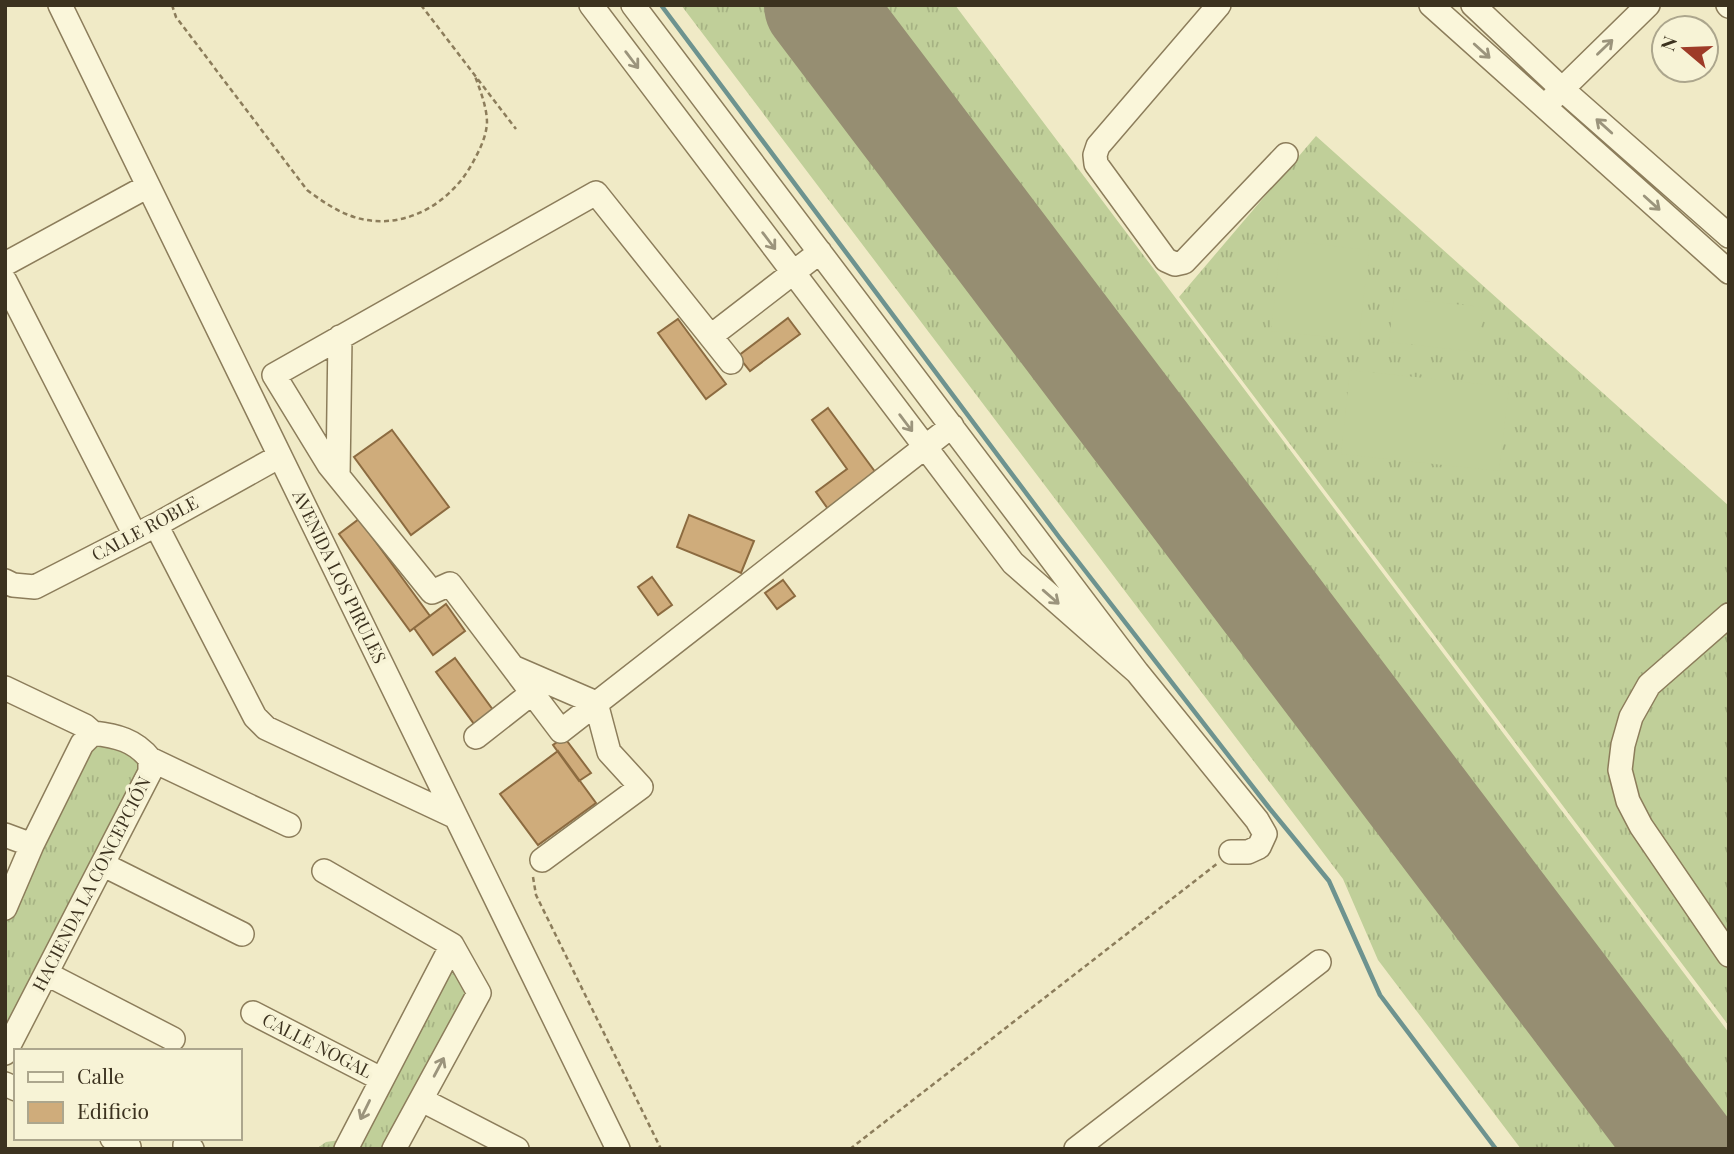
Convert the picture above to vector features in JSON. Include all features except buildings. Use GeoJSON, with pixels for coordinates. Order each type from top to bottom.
{"type":"FeatureCollection","features":[{"type":"Feature","properties":{"kind":"street","name":"AVENIDA LOS PIRULES"},"geometry":{"type":"LineString","coordinates":[[60,5],[618,1149]]}},
{"type":"Feature","properties":{"kind":"street"},"geometry":{"type":"LineString","coordinates":[[591,5],[1013,563],[1137,672]]}},
{"type":"Feature","properties":{"kind":"street"},"geometry":{"type":"LineString","coordinates":[[633,5],[1137,672],[1257,820],[1265,834],[1259,847],[1248,852],[1231,852]]}},
{"type":"Feature","properties":{"kind":"street"},"geometry":{"type":"LineString","coordinates":[[1219,5],[1098,146],[1095,155],[1097,164],[1166,260],[1175,264],[1184,262],[1286,155]]}},
{"type":"Feature","properties":{"kind":"street"},"geometry":{"type":"LineString","coordinates":[[1431,5],[1729,272]]}},
{"type":"Feature","properties":{"kind":"street"},"geometry":{"type":"LineString","coordinates":[[1473,5],[1562,89],[1729,236]]}},
{"type":"Feature","properties":{"kind":"street"},"geometry":{"type":"LineString","coordinates":[[1544,107],[1648,5]]}},
{"type":"Feature","properties":{"kind":"street"},"geometry":{"type":"LineString","coordinates":[[5,264],[148,186]]}},
{"type":"Feature","properties":{"kind":"street"},"geometry":{"type":"LineString","coordinates":[[731,362],[597,193],[274,375],[338,476],[432,592],[450,584],[561,731],[952,426]]}},
{"type":"Feature","properties":{"kind":"street"},"geometry":{"type":"LineString","coordinates":[[1677,225],[1696,207]]}},
{"type":"Feature","properties":{"kind":"street"},"geometry":{"type":"LineString","coordinates":[[710,336],[820,252]]}},
{"type":"Feature","properties":{"kind":"street"},"geometry":{"type":"LineString","coordinates":[[5,281],[135,535]]}},
{"type":"Feature","properties":{"kind":"street"},"geometry":{"type":"LineString","coordinates":[[338,476],[340,337]]}},
{"type":"Feature","properties":{"kind":"street","name":"CALLE ROBLE"},"geometry":{"type":"LineString","coordinates":[[5,581],[13,585],[35,587],[156,525],[280,456]]}},
{"type":"Feature","properties":{"kind":"street"},"geometry":{"type":"LineString","coordinates":[[156,525],[255,717],[266,728],[456,817]]}},
{"type":"Feature","properties":{"kind":"street"},"geometry":{"type":"LineString","coordinates":[[1729,615],[1649,685],[1631,717],[1623,745],[1620,770],[1628,801],[1641,826],[1729,955]]}},
{"type":"Feature","properties":{"kind":"street"},"geometry":{"type":"LineString","coordinates":[[512,667],[596,703]]}},
{"type":"Feature","properties":{"kind":"street","name":"HACIENDA LA CONCEPCIÓN"},"geometry":{"type":"LineString","coordinates":[[5,688],[85,726],[93,733],[109,735],[140,746],[150,759],[150,772],[5,1053]]}},
{"type":"Feature","properties":{"kind":"street"},"geometry":{"type":"LineString","coordinates":[[476,737],[532,693]]}},
{"type":"Feature","properties":{"kind":"street"},"geometry":{"type":"LineString","coordinates":[[542,860],[640,787],[609,752],[596,703]]}},
{"type":"Feature","properties":{"kind":"street"},"geometry":{"type":"LineString","coordinates":[[5,908],[32,845],[82,744],[93,733]]}},
{"type":"Feature","properties":{"kind":"street"},"geometry":{"type":"LineString","coordinates":[[150,759],[289,825]]}},
{"type":"Feature","properties":{"kind":"street"},"geometry":{"type":"LineString","coordinates":[[5,835],[32,845]]}},
{"type":"Feature","properties":{"kind":"street"},"geometry":{"type":"LineString","coordinates":[[104,865],[242,934]]}},
{"type":"Feature","properties":{"kind":"street"},"geometry":{"type":"LineString","coordinates":[[324,871],[452,945],[479,993],[394,1149]]}},
{"type":"Feature","properties":{"kind":"street"},"geometry":{"type":"LineString","coordinates":[[346,1149],[380,1079],[452,945]]}},
{"type":"Feature","properties":{"kind":"street"},"geometry":{"type":"LineString","coordinates":[[1076,1149],[1320,962]]}},
{"type":"Feature","properties":{"kind":"street"},"geometry":{"type":"LineString","coordinates":[[47,974],[173,1039]]}},
{"type":"Feature","properties":{"kind":"street","name":"CALLE NOGAL"},"geometry":{"type":"LineString","coordinates":[[253,1013],[380,1079]]}},
{"type":"Feature","properties":{"kind":"street"},"geometry":{"type":"LineString","coordinates":[[422,1100],[517,1149]]}},
{"type":"Feature","properties":{"kind":"path"},"geometry":{"type":"LineString","coordinates":[[172,5],[176,16],[307,190],[332,208],[355,217],[383,221],[406,218],[427,211],[466,175],[481,147],[487,122],[475,76]]}},
{"type":"Feature","properties":{"kind":"path"},"geometry":{"type":"LineString","coordinates":[[421,5],[516,130]]}},
{"type":"Feature","properties":{"kind":"path"},"geometry":{"type":"LineString","coordinates":[[850,1149],[1231,852]]}},
{"type":"Feature","properties":{"kind":"path"},"geometry":{"type":"LineString","coordinates":[[542,860],[533,874],[536,895],[661,1149]]}},
{"type":"Feature","properties":{"kind":"green space"},"geometry":{"type":"Polygon","coordinates":[[[681,5],[779,5],[1644,1149],[1521,1149],[1378,960],[1343,879],[681,5]]]}},
{"type":"Feature","properties":{"kind":"green space"},"geometry":{"type":"Polygon","coordinates":[[[857,5],[955,5],[1729,1033],[1729,1149],[1724,1149],[857,5]]]}},
{"type":"Feature","properties":{"kind":"green space"},"geometry":{"type":"Polygon","coordinates":[[[1316,136],[1729,506],[1729,1026],[1179,297],[1316,136]]]}},
{"type":"Feature","properties":{"kind":"green space"},"geometry":{"type":"Polygon","coordinates":[[[1281,240],[1369,250],[1359,340],[1271,331],[1281,240]]]}},
{"type":"Feature","properties":{"kind":"green space"},"geometry":{"type":"Polygon","coordinates":[[[1394,298],[1483,307],[1477,352],[1389,342],[1394,298]]]}},
{"type":"Feature","properties":{"kind":"green space"},"geometry":{"type":"Polygon","coordinates":[[[1350,370],[1509,387],[1499,471],[1341,454],[1350,370]]]}},
{"type":"Feature","properties":{"kind":"green space"},"geometry":{"type":"Polygon","coordinates":[[[98,739],[149,761],[5,1048],[5,918],[32,861],[98,739]]]}},
{"type":"Feature","properties":{"kind":"green space"},"geometry":{"type":"Polygon","coordinates":[[[453,951],[470,983],[416,1091],[391,1149],[316,1149],[326,1142],[347,1139],[453,951]]]}},
{"type":"Feature","properties":{"kind":"waterway"},"geometry":{"type":"LineString","coordinates":[[661,5],[1059,537],[1329,881],[1380,995],[1496,1149]]}},
{"type":"Feature","properties":{"kind":"runway"},"geometry":{"type":"LineString","coordinates":[[818,5],[1684,1149]]}}]}
